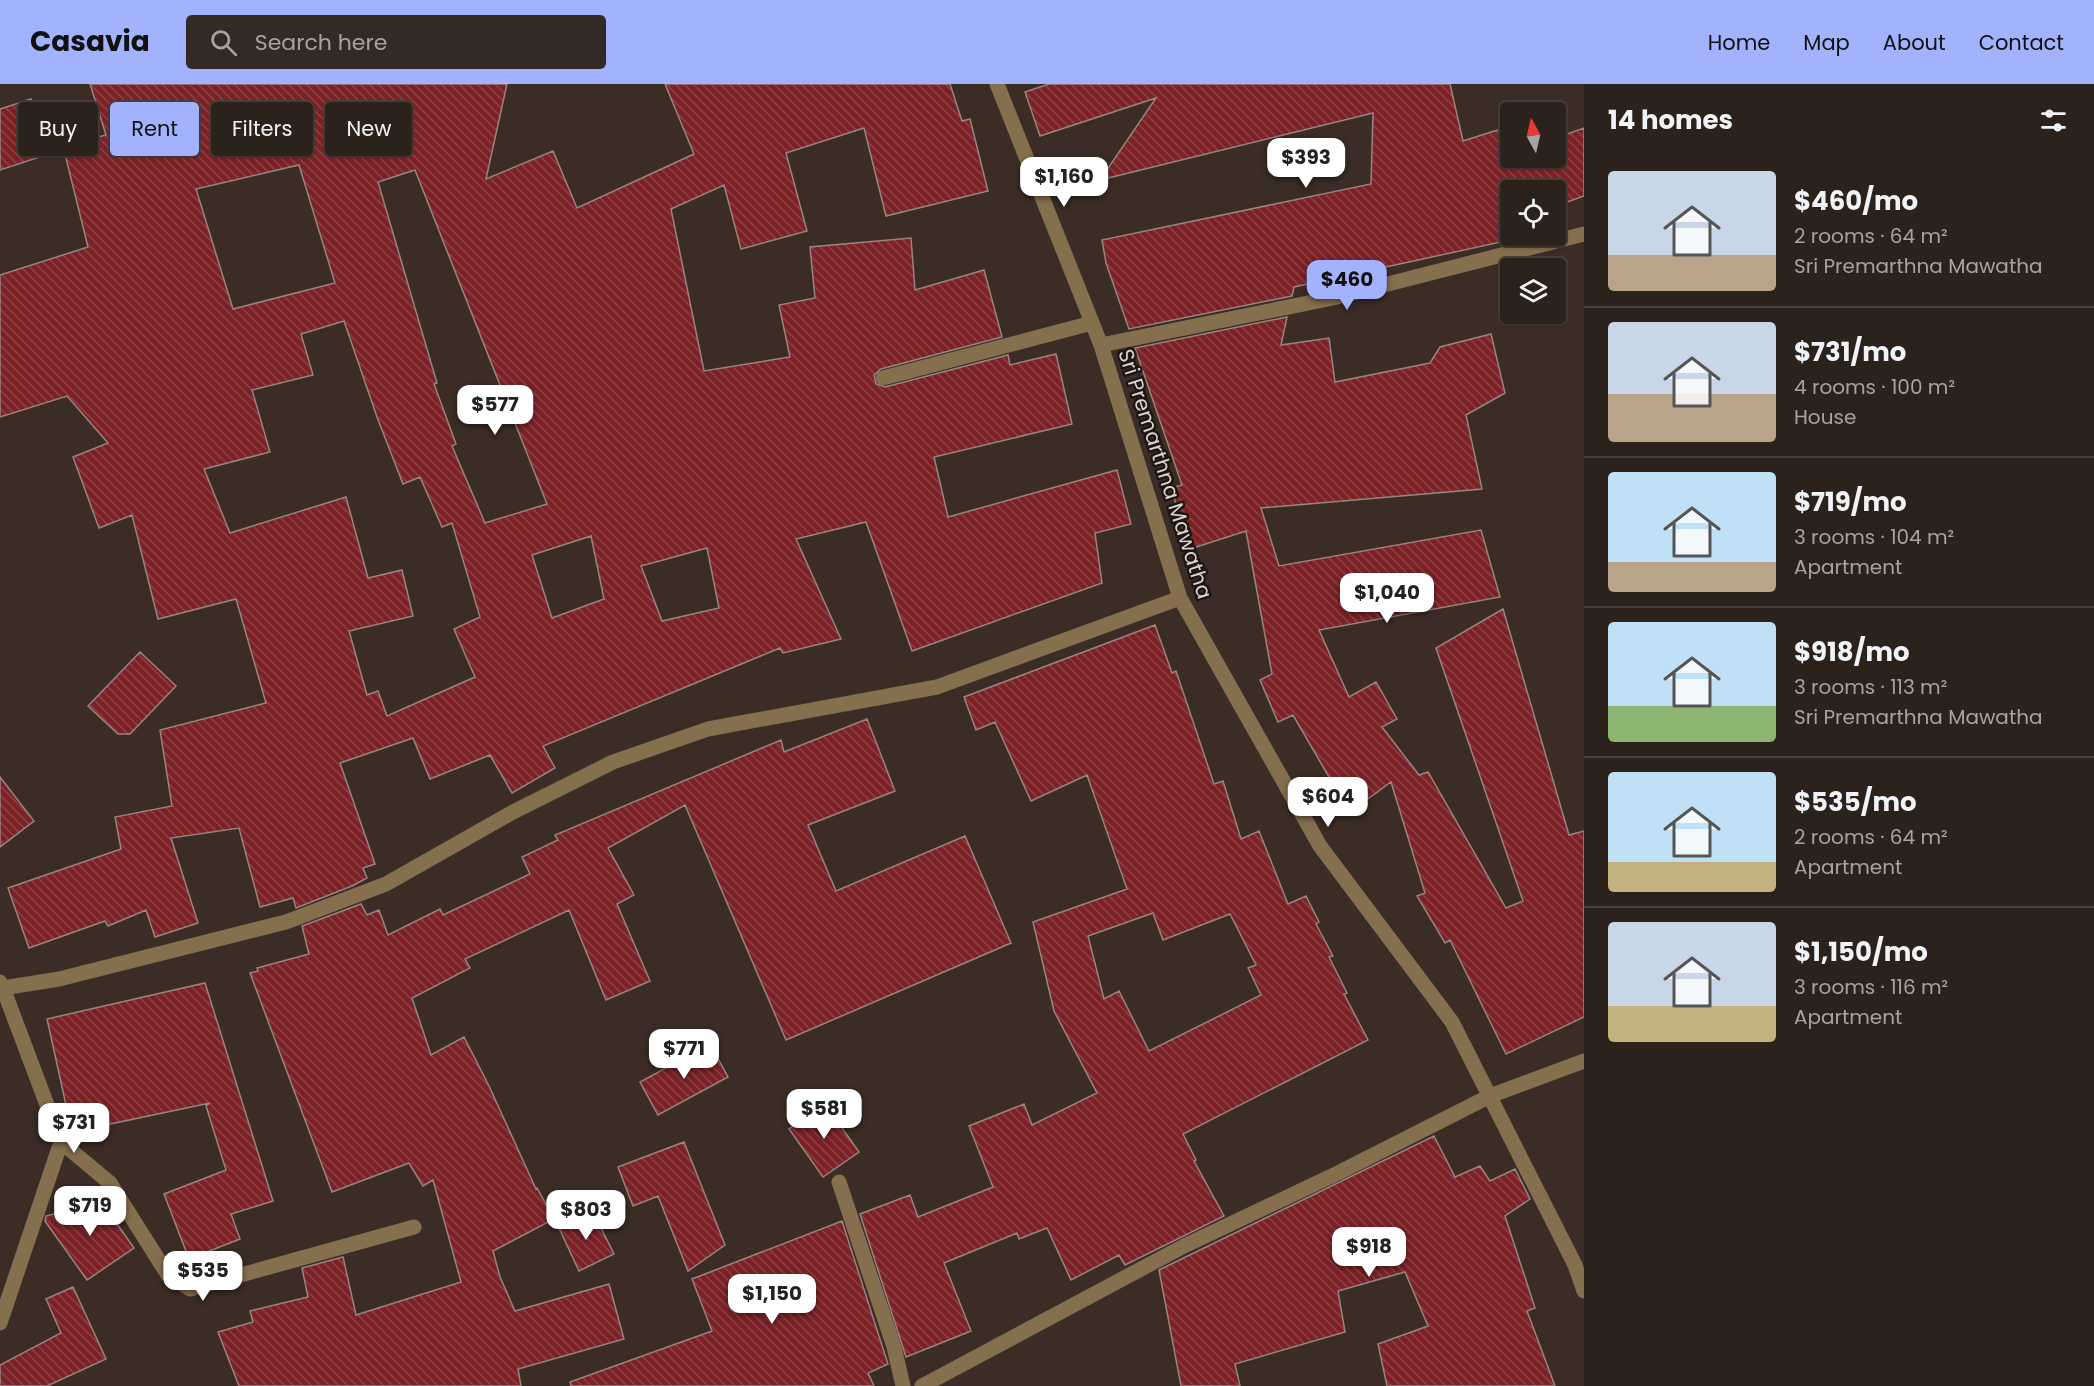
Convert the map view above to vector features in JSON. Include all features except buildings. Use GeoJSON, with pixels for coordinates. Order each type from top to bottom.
{"type":"FeatureCollection","features":[{"type":"Feature","properties":{"kind":"street","name":"Sri Premarthna Mawatha"},"geometry":{"type":"LineString","coordinates":[[998,84],[1101,345],[1180,598],[1320,846],[1452,1022],[1575,1265],[1584,1291]]}},
{"type":"Feature","properties":{"kind":"street"},"geometry":{"type":"LineString","coordinates":[[1101,345],[1333,298],[1584,234]]}},
{"type":"Feature","properties":{"kind":"street"},"geometry":{"type":"LineString","coordinates":[[883,378],[1092,323]]}},
{"type":"Feature","properties":{"kind":"street"},"geometry":{"type":"LineString","coordinates":[[414,1227],[190,1289],[168,1275],[110,1183],[62,1142],[1,985],[59,979],[286,922],[386,884],[513,812],[613,762],[708,729],[937,687],[1180,598]]}},
{"type":"Feature","properties":{"kind":"street"},"geometry":{"type":"LineString","coordinates":[[922,1386],[1184,1246],[1338,1173],[1490,1096],[1584,1061]]}},
{"type":"Feature","properties":{"kind":"street"},"geometry":{"type":"LineString","coordinates":[[0,1323],[62,1142]]}},
{"type":"Feature","properties":{"kind":"street"},"geometry":{"type":"LineString","coordinates":[[839,1182],[894,1347],[903,1386]]}}]}
